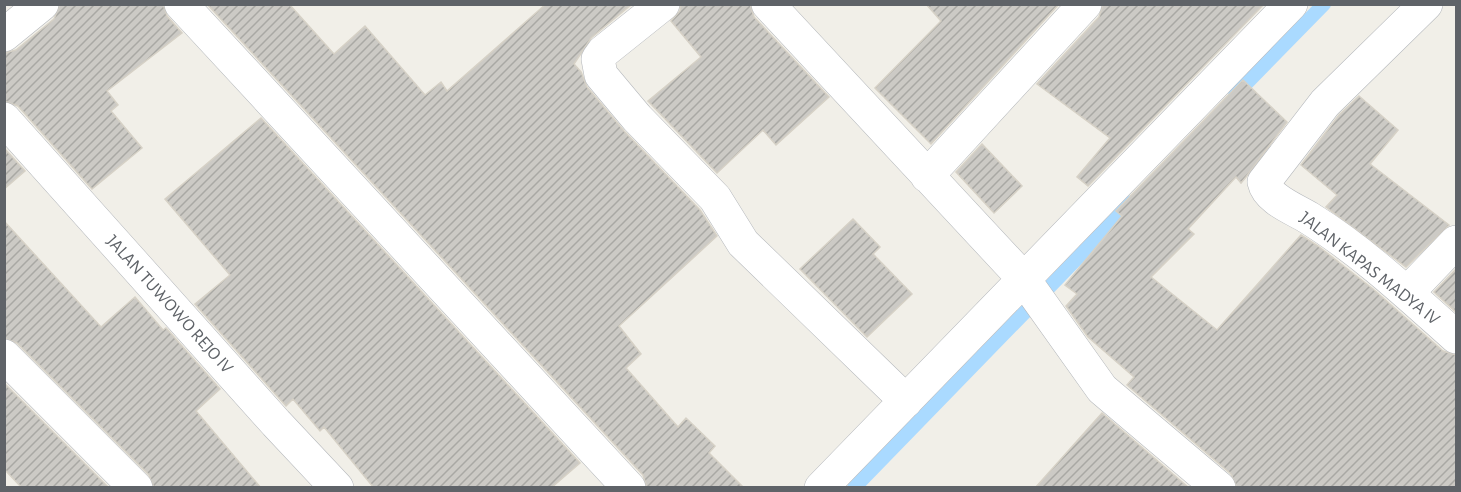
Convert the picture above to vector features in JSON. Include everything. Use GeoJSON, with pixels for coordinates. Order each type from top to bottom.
{"type":"FeatureCollection","features":[{"type":"Feature","properties":{"kind":"street"},"geometry":{"type":"LineString","coordinates":[[4,35],[42,4]]}},
{"type":"Feature","properties":{"kind":"street"},"geometry":{"type":"LineString","coordinates":[[663,4],[603,52],[598,59],[601,75],[637,118],[715,198],[743,243],[906,401]]}},
{"type":"Feature","properties":{"kind":"street"},"geometry":{"type":"LineString","coordinates":[[768,4],[1026,281],[1053,323],[1102,389],[1220,488]]}},
{"type":"Feature","properties":{"kind":"street"},"geometry":{"type":"LineString","coordinates":[[927,176],[1085,4]]}},
{"type":"Feature","properties":{"kind":"street"},"geometry":{"type":"LineString","coordinates":[[821,488],[1026,281],[1291,4]]}},
{"type":"Feature","properties":{"kind":"street","name":"JALAN KAPAS MADYA IV"},"geometry":{"type":"LineString","coordinates":[[1426,4],[1325,103],[1264,182],[1270,194],[1322,226],[1407,293],[1456,337]]}},
{"type":"Feature","properties":{"kind":"street"},"geometry":{"type":"LineString","coordinates":[[196,10],[629,488]]}},
{"type":"Feature","properties":{"kind":"street","name":"JALAN TUWOWO REJO IV"},"geometry":{"type":"LineString","coordinates":[[4,119],[337,488]]}},
{"type":"Feature","properties":{"kind":"street"},"geometry":{"type":"LineString","coordinates":[[1407,293],[1456,242]]}},
{"type":"Feature","properties":{"kind":"street"},"geometry":{"type":"LineString","coordinates":[[4,356],[136,488]]}},
{"type":"Feature","properties":{"kind":"building"},"geometry":{"type":"Polygon","coordinates":[[[60,4],[163,4],[167,16],[182,33],[107,91],[118,105],[111,111],[142,148],[92,189],[18,106],[4,101],[4,53],[16,50],[54,19],[60,4]]]}},
{"type":"Feature","properties":{"kind":"building"},"geometry":{"type":"Polygon","coordinates":[[[207,4],[289,4],[334,54],[365,26],[425,95],[441,82],[447,91],[546,4],[632,4],[591,38],[574,64],[581,72],[587,87],[624,131],[700,210],[717,236],[619,326],[641,354],[626,368],[678,427],[686,418],[715,446],[709,453],[744,488],[647,488],[643,475],[207,4]]]}},
{"type":"Feature","properties":{"kind":"building"},"geometry":{"type":"Polygon","coordinates":[[[681,4],[750,4],[754,17],[829,97],[776,145],[763,130],[717,173],[648,101],[701,57],[671,21],[680,11],[681,4]]]}},
{"type":"Feature","properties":{"kind":"building"},"geometry":{"type":"Polygon","coordinates":[[[926,4],[1059,4],[931,144],[875,88],[941,21],[926,4]]]}},
{"type":"Feature","properties":{"kind":"building"},"geometry":{"type":"Polygon","coordinates":[[[1103,4],[1264,4],[1088,186],[1077,177],[1110,138],[1037,84],[1099,17],[1103,4]]]}},
{"type":"Feature","properties":{"kind":"building"},"geometry":{"type":"Polygon","coordinates":[[[1243,80],[1287,122],[1241,183],[1236,177],[1188,229],[1194,234],[1151,277],[1217,330],[1301,235],[1318,246],[1373,289],[1443,351],[1456,355],[1456,488],[1237,488],[1231,474],[1127,385],[1134,377],[1088,337],[1066,306],[1077,294],[1065,285],[1122,216],[1116,211],[1243,80]]]}},
{"type":"Feature","properties":{"kind":"building"},"geometry":{"type":"Polygon","coordinates":[[[1359,96],[1398,130],[1370,164],[1449,225],[1406,267],[1326,207],[1337,195],[1301,165],[1339,115],[1359,96]]]}},
{"type":"Feature","properties":{"kind":"building"},"geometry":{"type":"Polygon","coordinates":[[[261,118],[580,463],[551,488],[374,488],[324,427],[320,431],[293,399],[286,406],[195,304],[230,275],[165,199],[261,118]]]}},
{"type":"Feature","properties":{"kind":"building"},"geometry":{"type":"Polygon","coordinates":[[[982,144],[1022,186],[994,213],[956,172],[982,144]]]}},
{"type":"Feature","properties":{"kind":"building"},"geometry":{"type":"Polygon","coordinates":[[[4,148],[25,171],[4,189],[4,148]]]}},
{"type":"Feature","properties":{"kind":"building"},"geometry":{"type":"Polygon","coordinates":[[[853,219],[880,247],[873,254],[912,294],[867,337],[800,269],[853,219]]]}},
{"type":"Feature","properties":{"kind":"building"},"geometry":{"type":"Polygon","coordinates":[[[4,221],[101,327],[135,297],[163,330],[166,328],[220,389],[196,411],[261,488],[154,488],[149,475],[17,343],[4,338],[4,221]]]}},
{"type":"Feature","properties":{"kind":"building"},"geometry":{"type":"Polygon","coordinates":[[[1456,269],[1456,312],[1434,292],[1456,269]]]}},
{"type":"Feature","properties":{"kind":"building"},"geometry":{"type":"Polygon","coordinates":[[[4,383],[109,488],[22,488],[4,469],[4,383]]]}},
{"type":"Feature","properties":{"kind":"building"},"geometry":{"type":"Polygon","coordinates":[[[1102,413],[1189,488],[1035,488],[1102,413]]]}},
{"type":"Feature","properties":{"kind":"waterway"},"geometry":{"type":"LineString","coordinates":[[1235,95],[1324,4]]}},
{"type":"Feature","properties":{"kind":"waterway"},"geometry":{"type":"LineString","coordinates":[[854,488],[1132,202]]}}]}
